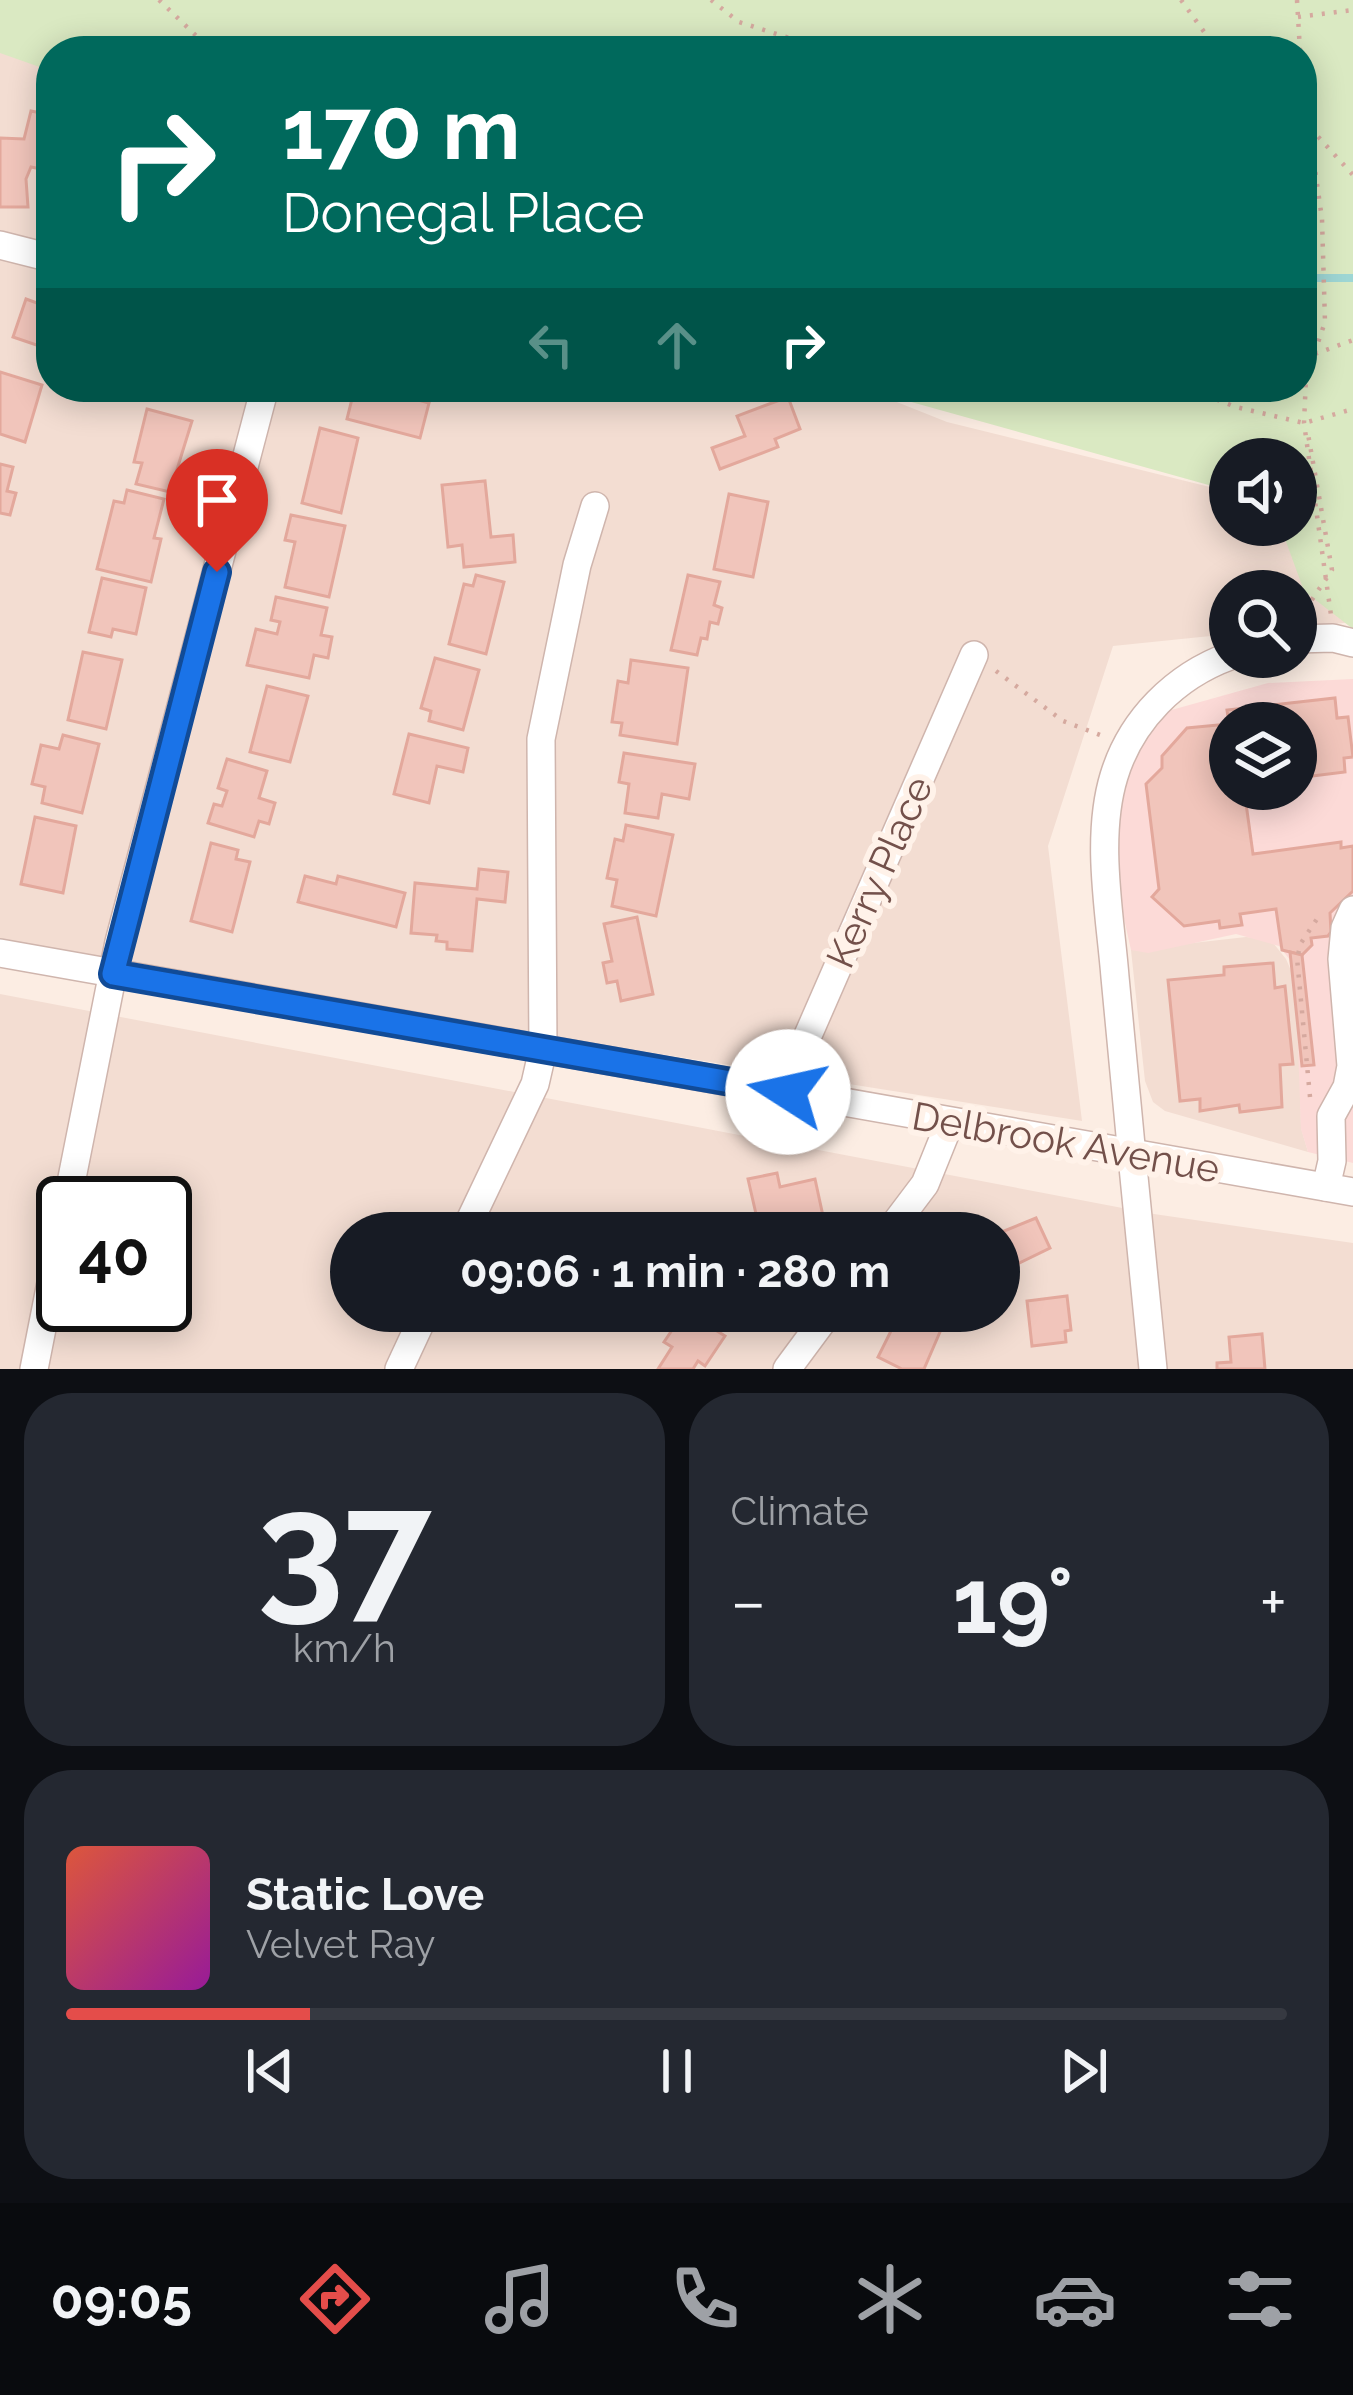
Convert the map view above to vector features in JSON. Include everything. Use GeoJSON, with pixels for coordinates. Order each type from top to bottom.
{"type":"FeatureCollection","features":[{"type":"Feature","properties":{"kind":"street"},"geometry":{"type":"LineString","coordinates":[[0,245],[36,254]]}},
{"type":"Feature","properties":{"kind":"street"},"geometry":{"type":"LineString","coordinates":[[72,1176],[113,974],[261,402]]}},
{"type":"Feature","properties":{"kind":"street"},"geometry":{"type":"LineString","coordinates":[[474,1212],[535,1084],[543,1049],[541,739],[577,565],[595,506]]}},
{"type":"Feature","properties":{"kind":"street"},"geometry":{"type":"LineString","coordinates":[[1317,638],[1353,643]]}},
{"type":"Feature","properties":{"kind":"street","name":"Kerry Place"},"geometry":{"type":"LineString","coordinates":[[788,1092],[795,1065],[974,655]]}},
{"type":"Feature","properties":{"kind":"street"},"geometry":{"type":"LineString","coordinates":[[1153,1369],[1107,875],[1112,782],[1125,745],[1154,705],[1209,667]]}},
{"type":"Feature","properties":{"kind":"street"},"geometry":{"type":"LineString","coordinates":[[1339,1189],[1331,1116],[1347,1087],[1351,1066],[1342,959],[1345,928],[1340,909]]}},
{"type":"Feature","properties":{"kind":"street","name":"Delbrook Avenue"},"geometry":{"type":"LineString","coordinates":[[0,953],[1339,1189]]}},
{"type":"Feature","properties":{"kind":"street"},"geometry":{"type":"LineString","coordinates":[[904,1212],[925,1184],[950,1122]]}},
{"type":"Feature","properties":{"kind":"street"},"geometry":{"type":"LineString","coordinates":[[34,1369],[41,1332]]}},
{"type":"Feature","properties":{"kind":"street"},"geometry":{"type":"LineString","coordinates":[[399,1369],[416,1332]]}},
{"type":"Feature","properties":{"kind":"street"},"geometry":{"type":"LineString","coordinates":[[787,1369],[814,1332]]}},
{"type":"Feature","properties":{"kind":"path"},"geometry":{"type":"LineString","coordinates":[[159,0],[196,36]]}},
{"type":"Feature","properties":{"kind":"path"},"geometry":{"type":"LineString","coordinates":[[710,0],[739,22],[783,36]]}},
{"type":"Feature","properties":{"kind":"path"},"geometry":{"type":"LineString","coordinates":[[1181,0],[1207,36]]}},
{"type":"Feature","properties":{"kind":"path"},"geometry":{"type":"LineString","coordinates":[[1297,0],[1299,36]]}},
{"type":"Feature","properties":{"kind":"path"},"geometry":{"type":"LineString","coordinates":[[1298,17],[1353,10]]}},
{"type":"Feature","properties":{"kind":"path"},"geometry":{"type":"LineString","coordinates":[[1317,135],[1353,175]]}},
{"type":"Feature","properties":{"kind":"path"},"geometry":{"type":"LineString","coordinates":[[1317,204],[1322,219],[1325,322],[1317,348]]}},
{"type":"Feature","properties":{"kind":"path"},"geometry":{"type":"LineString","coordinates":[[1317,353],[1353,340]]}},
{"type":"Feature","properties":{"kind":"path"},"geometry":{"type":"LineString","coordinates":[[1225,402],[1304,423],[1353,409]]}},
{"type":"Feature","properties":{"kind":"path"},"geometry":{"type":"LineString","coordinates":[[1305,402],[1304,423],[1329,580],[1317,595]]}},
{"type":"Feature","properties":{"kind":"path"},"geometry":{"type":"LineString","coordinates":[[974,655],[1064,721],[1125,745]]}},
{"type":"Feature","properties":{"kind":"path"},"geometry":{"type":"LineString","coordinates":[[1331,1116],[1311,1101],[1297,958],[1317,915],[1340,909]]}},
{"type":"Feature","properties":{"kind":"shaded area"},"geometry":{"type":"Polygon","coordinates":[[[0,49],[36,63],[36,402],[897,402],[947,422],[1209,487],[1209,546],[1308,546],[1353,622],[1317,626],[1317,570],[1209,570],[1209,636],[1113,646],[1048,846],[1082,1121],[0,949],[0,49]]]}},
{"type":"Feature","properties":{"kind":"shaded area"},"geometry":{"type":"Polygon","coordinates":[[[1353,679],[1353,1163],[1308,1152],[1301,1129],[1296,991],[1290,960],[1279,946],[1236,934],[1148,953],[1131,950],[1119,896],[1112,781],[1150,716],[1268,683],[1353,679]]]}},
{"type":"Feature","properties":{"kind":"shaded area"},"geometry":{"type":"Polygon","coordinates":[[[1246,937],[1270,939],[1286,959],[1299,989],[1301,1128],[1308,1152],[1165,1111],[1153,1102],[1145,1081],[1131,950],[1246,937]]]}},
{"type":"Feature","properties":{"kind":"shaded area"},"geometry":{"type":"Polygon","coordinates":[[[0,994],[1154,1214],[1353,1243],[1353,1369],[0,1369],[0,994]]]}},
{"type":"Feature","properties":{"kind":"green space"},"geometry":{"type":"Polygon","coordinates":[[[0,0],[1353,0],[1353,629],[1317,601],[1317,570],[1296,570],[1288,546],[1317,546],[1317,438],[1209,438],[1209,485],[911,402],[1317,402],[1317,36],[36,36],[36,66],[0,53],[0,0]]]}},
{"type":"Feature","properties":{"kind":"building"},"geometry":{"type":"Polygon","coordinates":[[[31,111],[36,112],[36,168],[31,167],[26,179],[28,207],[0,207],[0,138],[24,139],[31,111]]]}},
{"type":"Feature","properties":{"kind":"building"},"geometry":{"type":"Polygon","coordinates":[[[26,299],[36,303],[36,345],[13,337],[26,299]]]}},
{"type":"Feature","properties":{"kind":"building"},"geometry":{"type":"Polygon","coordinates":[[[0,372],[36,383],[37,402],[25,442],[0,434],[0,372]]]}},
{"type":"Feature","properties":{"kind":"building"},"geometry":{"type":"Polygon","coordinates":[[[351,402],[429,403],[420,438],[347,419],[351,402]]]}},
{"type":"Feature","properties":{"kind":"building"},"geometry":{"type":"Polygon","coordinates":[[[775,402],[790,402],[800,429],[775,439],[778,447],[720,469],[712,448],[745,436],[737,416],[775,402]]]}},
{"type":"Feature","properties":{"kind":"building"},"geometry":{"type":"Polygon","coordinates":[[[147,409],[192,421],[170,492],[136,484],[142,463],[134,462],[147,409]]]}},
{"type":"Feature","properties":{"kind":"building"},"geometry":{"type":"Polygon","coordinates":[[[320,428],[358,438],[341,513],[302,503],[320,428]]]}},
{"type":"Feature","properties":{"kind":"building"},"geometry":{"type":"Polygon","coordinates":[[[0,464],[13,467],[7,491],[16,493],[10,515],[0,513],[0,464]]]}},
{"type":"Feature","properties":{"kind":"building"},"geometry":{"type":"Polygon","coordinates":[[[485,481],[491,537],[513,535],[515,562],[464,567],[462,545],[448,547],[442,485],[485,481]]]}},
{"type":"Feature","properties":{"kind":"building"},"geometry":{"type":"Polygon","coordinates":[[[127,490],[164,499],[154,538],[161,539],[151,582],[97,569],[114,501],[124,503],[127,490]]]}},
{"type":"Feature","properties":{"kind":"building"},"geometry":{"type":"Polygon","coordinates":[[[729,494],[768,502],[753,577],[714,569],[729,494]]]}},
{"type":"Feature","properties":{"kind":"building"},"geometry":{"type":"Polygon","coordinates":[[[291,515],[345,526],[329,597],[285,587],[295,542],[285,540],[291,515]]]}},
{"type":"Feature","properties":{"kind":"building"},"geometry":{"type":"Polygon","coordinates":[[[476,575],[504,582],[486,654],[449,644],[464,584],[473,586],[476,575]]]}},
{"type":"Feature","properties":{"kind":"building"},"geometry":{"type":"Polygon","coordinates":[[[688,575],[720,582],[714,605],[722,608],[718,624],[710,622],[697,655],[671,650],[688,575]]]}},
{"type":"Feature","properties":{"kind":"building"},"geometry":{"type":"Polygon","coordinates":[[[102,578],[146,588],[136,634],[113,629],[111,637],[89,632],[102,578]]]}},
{"type":"Feature","properties":{"kind":"building"},"geometry":{"type":"Polygon","coordinates":[[[276,597],[327,608],[321,635],[332,637],[328,658],[314,655],[309,678],[247,665],[256,629],[277,634],[280,622],[271,620],[276,597]]]}},
{"type":"Feature","properties":{"kind":"building"},"geometry":{"type":"Polygon","coordinates":[[[83,652],[122,660],[106,729],[68,720],[83,652]]]}},
{"type":"Feature","properties":{"kind":"building"},"geometry":{"type":"Polygon","coordinates":[[[435,658],[479,670],[463,730],[429,721],[431,711],[421,708],[435,658]]]}},
{"type":"Feature","properties":{"kind":"building"},"geometry":{"type":"Polygon","coordinates":[[[631,660],[688,668],[677,744],[620,735],[622,723],[612,722],[618,681],[628,683],[631,660]]]}},
{"type":"Feature","properties":{"kind":"building"},"geometry":{"type":"Polygon","coordinates":[[[267,686],[308,696],[290,762],[250,752],[267,686]]]}},
{"type":"Feature","properties":{"kind":"building"},"geometry":{"type":"Polygon","coordinates":[[[1335,698],[1337,718],[1348,717],[1353,757],[1344,758],[1345,772],[1317,775],[1317,702],[1299,702],[1335,698]]]}},
{"type":"Feature","properties":{"kind":"building"},"geometry":{"type":"Polygon","coordinates":[[[1209,726],[1209,810],[1247,810],[1253,854],[1341,842],[1341,848],[1353,846],[1353,891],[1330,913],[1328,936],[1311,938],[1312,945],[1302,955],[1282,950],[1276,909],[1240,914],[1242,925],[1220,928],[1219,921],[1184,926],[1152,897],[1159,889],[1146,784],[1162,768],[1162,756],[1187,728],[1209,726]]]}},
{"type":"Feature","properties":{"kind":"building"},"geometry":{"type":"Polygon","coordinates":[[[409,734],[468,748],[463,772],[437,766],[429,803],[394,794],[409,734]]]}},
{"type":"Feature","properties":{"kind":"building"},"geometry":{"type":"Polygon","coordinates":[[[63,735],[99,744],[82,813],[42,803],[45,787],[32,784],[41,745],[59,749],[63,735]]]}},
{"type":"Feature","properties":{"kind":"building"},"geometry":{"type":"Polygon","coordinates":[[[624,753],[695,764],[689,799],[662,794],[658,818],[625,813],[629,784],[619,782],[624,753]]]}},
{"type":"Feature","properties":{"kind":"building"},"geometry":{"type":"Polygon","coordinates":[[[227,759],[267,771],[259,798],[275,803],[269,824],[259,821],[254,837],[208,823],[214,804],[222,806],[227,791],[218,788],[227,759]]]}},
{"type":"Feature","properties":{"kind":"building"},"geometry":{"type":"Polygon","coordinates":[[[35,817],[76,826],[63,893],[21,884],[35,817]]]}},
{"type":"Feature","properties":{"kind":"building"},"geometry":{"type":"Polygon","coordinates":[[[626,825],[673,835],[656,916],[612,906],[617,880],[607,878],[615,839],[623,841],[626,825]]]}},
{"type":"Feature","properties":{"kind":"building"},"geometry":{"type":"Polygon","coordinates":[[[211,843],[238,850],[236,859],[250,862],[232,932],[191,921],[211,843]]]}},
{"type":"Feature","properties":{"kind":"building"},"geometry":{"type":"Polygon","coordinates":[[[479,869],[508,872],[505,902],[477,899],[472,951],[447,949],[447,942],[436,941],[437,935],[411,933],[415,883],[477,889],[479,869]]]}},
{"type":"Feature","properties":{"kind":"building"},"geometry":{"type":"Polygon","coordinates":[[[305,876],[336,884],[338,876],[405,893],[396,927],[298,902],[305,876]]]}},
{"type":"Feature","properties":{"kind":"building"},"geometry":{"type":"Polygon","coordinates":[[[637,917],[653,994],[621,1001],[617,981],[607,983],[603,963],[612,961],[604,924],[637,917]]]}},
{"type":"Feature","properties":{"kind":"building"},"geometry":{"type":"Polygon","coordinates":[[[1290,952],[1302,955],[1314,1065],[1302,1066],[1290,952]]]}},
{"type":"Feature","properties":{"kind":"building"},"geometry":{"type":"Polygon","coordinates":[[[1273,963],[1275,988],[1285,986],[1293,1064],[1280,1065],[1282,1107],[1240,1112],[1239,1105],[1200,1111],[1200,1099],[1180,1101],[1168,980],[1224,975],[1224,967],[1273,963]]]}},
{"type":"Feature","properties":{"kind":"building"},"geometry":{"type":"Polygon","coordinates":[[[777,1173],[780,1187],[815,1179],[822,1212],[756,1212],[748,1179],[777,1173]]]}},
{"type":"Feature","properties":{"kind":"building"},"geometry":{"type":"Polygon","coordinates":[[[1036,1218],[1050,1248],[1020,1263],[1020,1224],[1036,1218]]]}},
{"type":"Feature","properties":{"kind":"building"},"geometry":{"type":"Polygon","coordinates":[[[1067,1296],[1071,1330],[1065,1331],[1066,1342],[1032,1346],[1027,1301],[1067,1296]]]}},
{"type":"Feature","properties":{"kind":"building"},"geometry":{"type":"Polygon","coordinates":[[[671,1332],[725,1336],[705,1366],[698,1361],[693,1369],[658,1369],[672,1347],[664,1342],[671,1332]]]}},
{"type":"Feature","properties":{"kind":"building"},"geometry":{"type":"Polygon","coordinates":[[[890,1332],[940,1332],[924,1369],[902,1369],[878,1357],[890,1332]]]}},
{"type":"Feature","properties":{"kind":"building"},"geometry":{"type":"Polygon","coordinates":[[[1262,1334],[1265,1369],[1217,1369],[1217,1363],[1231,1362],[1229,1337],[1262,1334]]]}},
{"type":"Feature","properties":{"kind":"waterway"},"geometry":{"type":"LineString","coordinates":[[1317,278],[1353,278]]}},
{"type":"Feature","properties":{"kind":"route"},"geometry":{"type":"LineString","coordinates":[[217,572],[113,974],[788,1092]]}}]}
